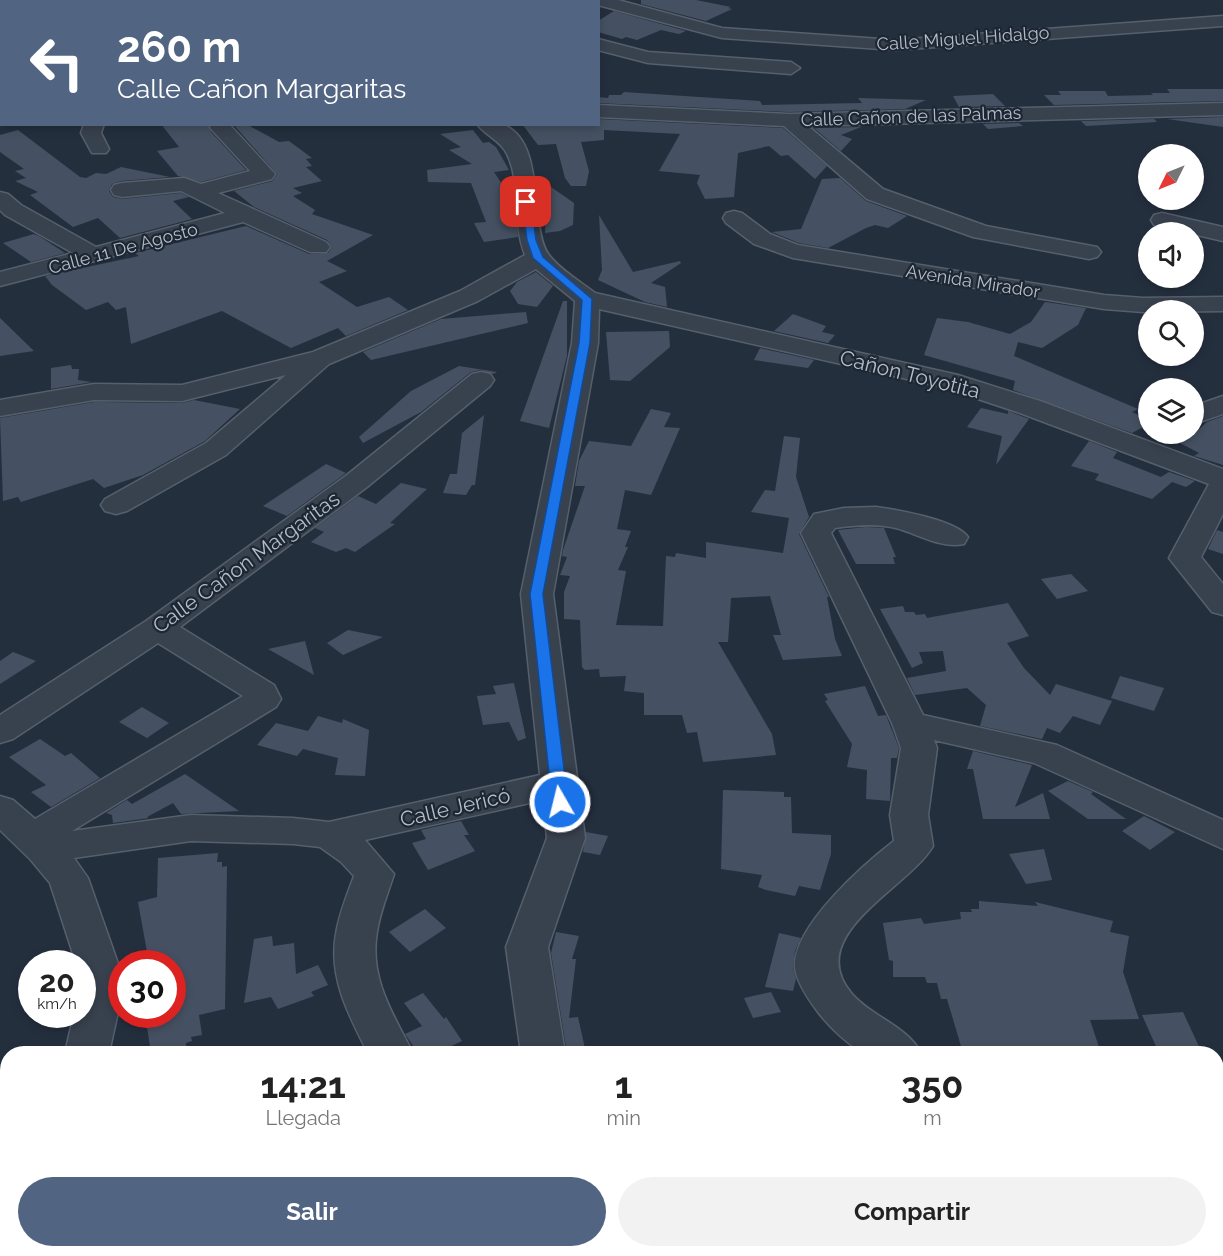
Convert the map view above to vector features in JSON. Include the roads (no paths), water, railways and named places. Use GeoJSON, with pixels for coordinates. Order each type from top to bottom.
{"type":"FeatureCollection","features":[{"type":"Feature","properties":{"kind":"street","name":"Calle Miguel Hidalgo"},"geometry":{"type":"LineString","coordinates":[[600,0],[694,28],[722,33],[884,45],[924,45],[1223,21]]}},
{"type":"Feature","properties":{"kind":"street"},"geometry":{"type":"LineString","coordinates":[[600,45],[634,54],[791,68]]}},
{"type":"Feature","properties":{"kind":"street","name":"Calle Cañon de las Palmas"},"geometry":{"type":"LineString","coordinates":[[600,111],[789,120],[1223,108]]}},
{"type":"Feature","properties":{"kind":"street"},"geometry":{"type":"LineString","coordinates":[[789,120],[875,194],[981,232],[1089,252]]}},
{"type":"Feature","properties":{"kind":"street"},"geometry":{"type":"LineString","coordinates":[[93,126],[91,133],[99,148]]}},
{"type":"Feature","properties":{"kind":"street"},"geometry":{"type":"LineString","coordinates":[[490,126],[508,139],[518,155],[524,178],[531,240],[538,258],[587,299],[585,343],[537,594],[557,784],[566,838],[527,947],[542,1046]]}},
{"type":"Feature","properties":{"kind":"street"},"geometry":{"type":"LineString","coordinates":[[122,190],[192,187],[264,174],[220,127]]}},
{"type":"Feature","properties":{"kind":"street","name":"Calle 11 De Agosto"},"geometry":{"type":"LineString","coordinates":[[192,187],[245,215],[318,247]]}},
{"type":"Feature","properties":{"kind":"street"},"geometry":{"type":"LineString","coordinates":[[0,199],[13,210],[96,256]]}},
{"type":"Feature","properties":{"kind":"street","name":"Calle 11 De Agosto"},"geometry":{"type":"LineString","coordinates":[[0,279],[96,256],[245,215]]}},
{"type":"Feature","properties":{"kind":"street","name":"Avenida Mirador"},"geometry":{"type":"LineString","coordinates":[[734,218],[762,239],[793,251],[840,261],[1104,302],[1143,305],[1223,304]]}},
{"type":"Feature","properties":{"kind":"street"},"geometry":{"type":"LineString","coordinates":[[1162,220],[1223,234]]}},
{"type":"Feature","properties":{"kind":"street"},"geometry":{"type":"LineString","coordinates":[[0,408],[94,392],[182,393],[322,358],[469,296],[538,258]]}},
{"type":"Feature","properties":{"kind":"street","name":"Cañon Toyotita"},"geometry":{"type":"LineString","coordinates":[[587,299],[949,381],[1030,407],[1223,479]]}},
{"type":"Feature","properties":{"kind":"street"},"geometry":{"type":"LineString","coordinates":[[116,505],[216,449],[322,358]]}},
{"type":"Feature","properties":{"kind":"street","name":"Calle Cañon Margaritas"},"geometry":{"type":"LineString","coordinates":[[1,728],[158,628],[357,481],[481,380]]}},
{"type":"Feature","properties":{"kind":"street"},"geometry":{"type":"LineString","coordinates":[[1204,412],[1223,404]]}},
{"type":"Feature","properties":{"kind":"street"},"geometry":{"type":"LineString","coordinates":[[1127,444],[1138,440]]}},
{"type":"Feature","properties":{"kind":"street"},"geometry":{"type":"LineString","coordinates":[[1223,485],[1185,558],[1223,604]]}},
{"type":"Feature","properties":{"kind":"street"},"geometry":{"type":"LineString","coordinates":[[889,1046],[841,1011],[824,987],[816,965],[824,940],[838,917],[895,860],[914,846],[909,815],[920,748],[910,723],[816,533],[825,520],[858,514],[900,518],[953,537]]}},
{"type":"Feature","properties":{"kind":"street"},"geometry":{"type":"LineString","coordinates":[[38,843],[264,699],[262,693],[158,628]]}},
{"type":"Feature","properties":{"kind":"street"},"geometry":{"type":"LineString","coordinates":[[910,723],[1044,753],[1223,836]]}},
{"type":"Feature","properties":{"kind":"street","name":"Calle Jericó"},"geometry":{"type":"LineString","coordinates":[[38,843],[191,828],[293,831],[329,835],[557,784]]}},
{"type":"Feature","properties":{"kind":"street"},"geometry":{"type":"LineString","coordinates":[[0,809],[38,843],[68,878],[103,982],[89,1046]]}},
{"type":"Feature","properties":{"kind":"street"},"geometry":{"type":"LineString","coordinates":[[329,835],[356,852],[374,874],[355,939],[354,972],[373,1024],[387,1046]]}}]}
